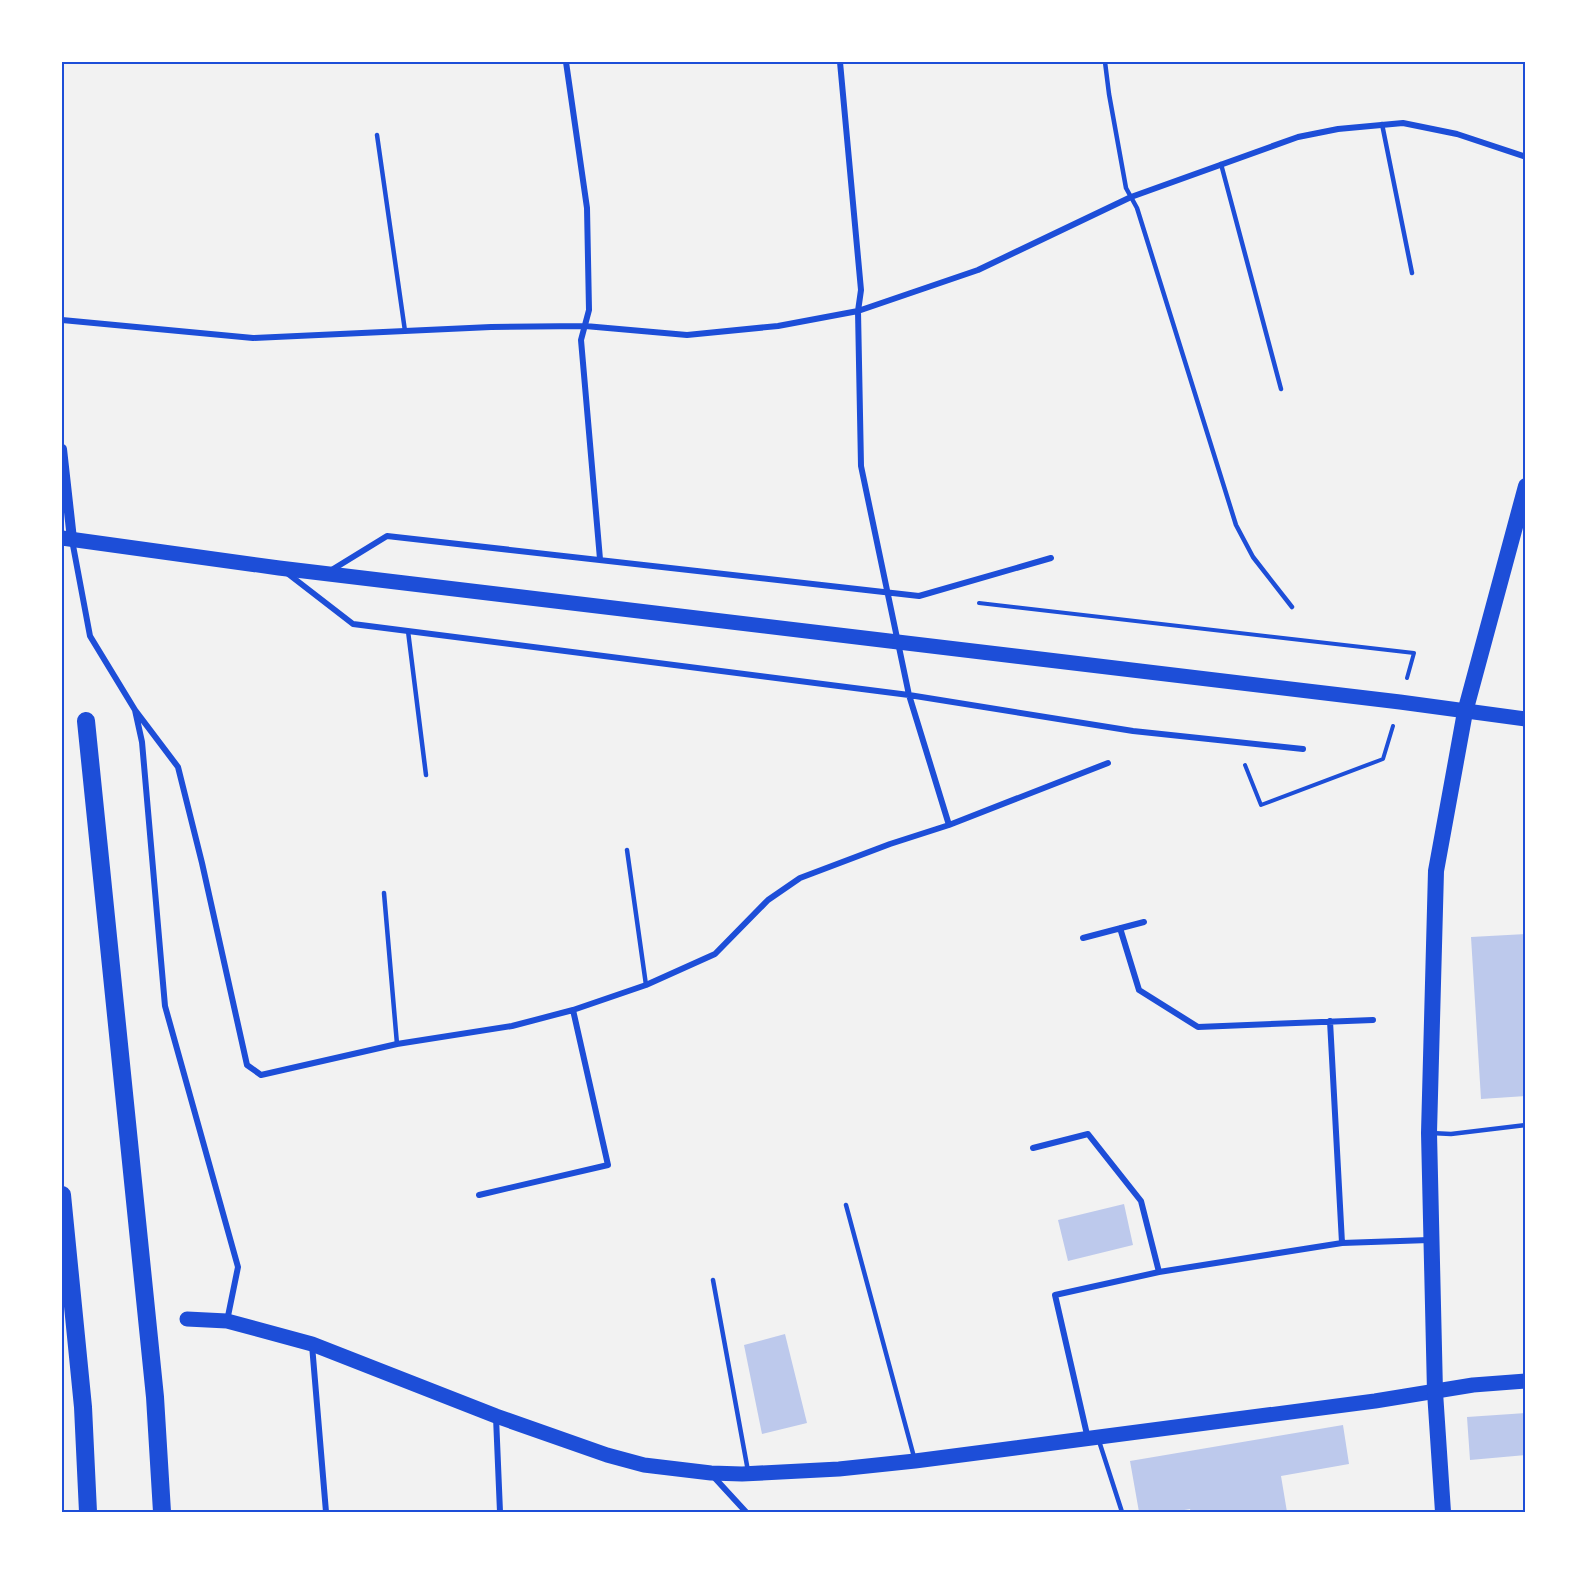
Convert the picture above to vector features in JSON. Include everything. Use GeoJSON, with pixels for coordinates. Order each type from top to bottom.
{"type":"FeatureCollection","features":[{"type":"Feature","properties":{"kind":"highway"},"geometry":{"type":"LineString","coordinates":[[1443,1512],[1435,1392],[1430,1240],[1429,1133],[1437,871],[1465,712],[1526,486]]}},
{"type":"Feature","properties":{"kind":"highway"},"geometry":{"type":"LineString","coordinates":[[86,721],[155,1397],[162,1512]]}},
{"type":"Feature","properties":{"kind":"highway"},"geometry":{"type":"LineString","coordinates":[[62,1196],[83,1407],[88,1512]]}},
{"type":"Feature","properties":{"kind":"main road"},"geometry":{"type":"LineString","coordinates":[[67,538],[279,568],[1526,719]]}},
{"type":"Feature","properties":{"kind":"main road"},"geometry":{"type":"LineString","coordinates":[[187,1319],[227,1321],[312,1344],[496,1416],[606,1455],[644,1465],[711,1473],[748,1474],[839,1469],[915,1461],[1093,1439],[1473,1385],[1526,1381]]}},
{"type":"Feature","properties":{"kind":"street"},"geometry":{"type":"LineString","coordinates":[[566,62],[587,208],[589,310],[581,340],[600,559]]}},
{"type":"Feature","properties":{"kind":"street"},"geometry":{"type":"LineString","coordinates":[[840,62],[861,290],[858,311],[861,466],[909,695],[949,825]]}},
{"type":"Feature","properties":{"kind":"street"},"geometry":{"type":"LineString","coordinates":[[62,320],[253,338],[491,327],[585,326],[687,335],[778,326],[858,311],[978,270],[1131,197],[1299,136],[1338,129],[1403,123],[1457,134],[1526,157]]}},
{"type":"Feature","properties":{"kind":"street"},"geometry":{"type":"LineString","coordinates":[[62,449],[67,538],[90,636],[135,710],[178,767],[247,1065],[261,1075],[397,1044],[512,1026],[573,1010],[646,985],[716,954],[768,900],[800,878],[890,844],[949,825],[1108,763]]}},
{"type":"Feature","properties":{"kind":"street"},"geometry":{"type":"LineString","coordinates":[[327,573],[387,536],[919,596],[1051,558]]}},
{"type":"Feature","properties":{"kind":"street"},"geometry":{"type":"LineString","coordinates":[[279,568],[353,624],[909,695],[1133,732],[1303,749]]}},
{"type":"Feature","properties":{"kind":"street"},"geometry":{"type":"LineString","coordinates":[[135,710],[144,765],[165,1006],[238,1267],[227,1321]]}},
{"type":"Feature","properties":{"kind":"street"},"geometry":{"type":"LineString","coordinates":[[1083,938],[1144,922]]}},
{"type":"Feature","properties":{"kind":"street"},"geometry":{"type":"LineString","coordinates":[[1120,928],[1139,990],[1198,1027],[1372,1020]]}},
{"type":"Feature","properties":{"kind":"street"},"geometry":{"type":"LineString","coordinates":[[479,1195],[608,1165],[573,1010]]}},
{"type":"Feature","properties":{"kind":"street"},"geometry":{"type":"LineString","coordinates":[[1330,1021],[1342,1243]]}},
{"type":"Feature","properties":{"kind":"street"},"geometry":{"type":"LineString","coordinates":[[1033,1148],[1088,1134],[1141,1201],[1159,1272]]}},
{"type":"Feature","properties":{"kind":"street"},"geometry":{"type":"LineString","coordinates":[[1093,1439],[1055,1295],[1159,1272],[1342,1243],[1430,1240]]}},
{"type":"Feature","properties":{"kind":"street"},"geometry":{"type":"LineString","coordinates":[[312,1344],[326,1512]]}},
{"type":"Feature","properties":{"kind":"street"},"geometry":{"type":"LineString","coordinates":[[496,1416],[500,1512]]}},
{"type":"Feature","properties":{"kind":"street"},"geometry":{"type":"LineString","coordinates":[[711,1473],[746,1512]]}},
{"type":"Feature","properties":{"kind":"lane"},"geometry":{"type":"LineString","coordinates":[[1105,62],[1126,188],[1137,208],[1236,525],[1253,557],[1292,607]]}},
{"type":"Feature","properties":{"kind":"lane"},"geometry":{"type":"LineString","coordinates":[[1382,124],[1412,273]]}},
{"type":"Feature","properties":{"kind":"lane"},"geometry":{"type":"LineString","coordinates":[[377,135],[405,331]]}},
{"type":"Feature","properties":{"kind":"lane"},"geometry":{"type":"LineString","coordinates":[[1221,164],[1281,389]]}},
{"type":"Feature","properties":{"kind":"lane"},"geometry":{"type":"LineString","coordinates":[[408,631],[426,776]]}},
{"type":"Feature","properties":{"kind":"lane"},"geometry":{"type":"LineString","coordinates":[[627,850],[646,985]]}},
{"type":"Feature","properties":{"kind":"lane"},"geometry":{"type":"LineString","coordinates":[[384,893],[397,1044]]}},
{"type":"Feature","properties":{"kind":"lane"},"geometry":{"type":"LineString","coordinates":[[1429,1133],[1450,1134],[1526,1125]]}},
{"type":"Feature","properties":{"kind":"lane"},"geometry":{"type":"LineString","coordinates":[[846,1205],[915,1461]]}},
{"type":"Feature","properties":{"kind":"lane"},"geometry":{"type":"LineString","coordinates":[[713,1280],[748,1474]]}},
{"type":"Feature","properties":{"kind":"lane"},"geometry":{"type":"LineString","coordinates":[[1093,1439],[1122,1512]]}},
{"type":"Feature","properties":{"kind":"path"},"geometry":{"type":"LineString","coordinates":[[978,602],[1414,653],[1383,759],[1261,805],[1236,742]]}},
{"type":"Feature","properties":{"kind":"building"},"geometry":{"type":"Polygon","coordinates":[[[1526,934],[1526,1096],[1481,1099],[1471,937],[1526,934]]]}},
{"type":"Feature","properties":{"kind":"building"},"geometry":{"type":"Polygon","coordinates":[[[1124,1204],[1133,1245],[1068,1261],[1058,1220],[1124,1204]]]}},
{"type":"Feature","properties":{"kind":"building"},"geometry":{"type":"Polygon","coordinates":[[[785,1334],[807,1423],[762,1434],[744,1345],[785,1334]]]}},
{"type":"Feature","properties":{"kind":"building"},"geometry":{"type":"Polygon","coordinates":[[[1526,1413],[1526,1455],[1470,1460],[1467,1417],[1526,1413]]]}},
{"type":"Feature","properties":{"kind":"building"},"geometry":{"type":"Polygon","coordinates":[[[1343,1425],[1349,1464],[1281,1476],[1287,1512],[1191,1512],[1190,1509],[1173,1512],[1139,1512],[1130,1461],[1343,1425]]]}}]}
